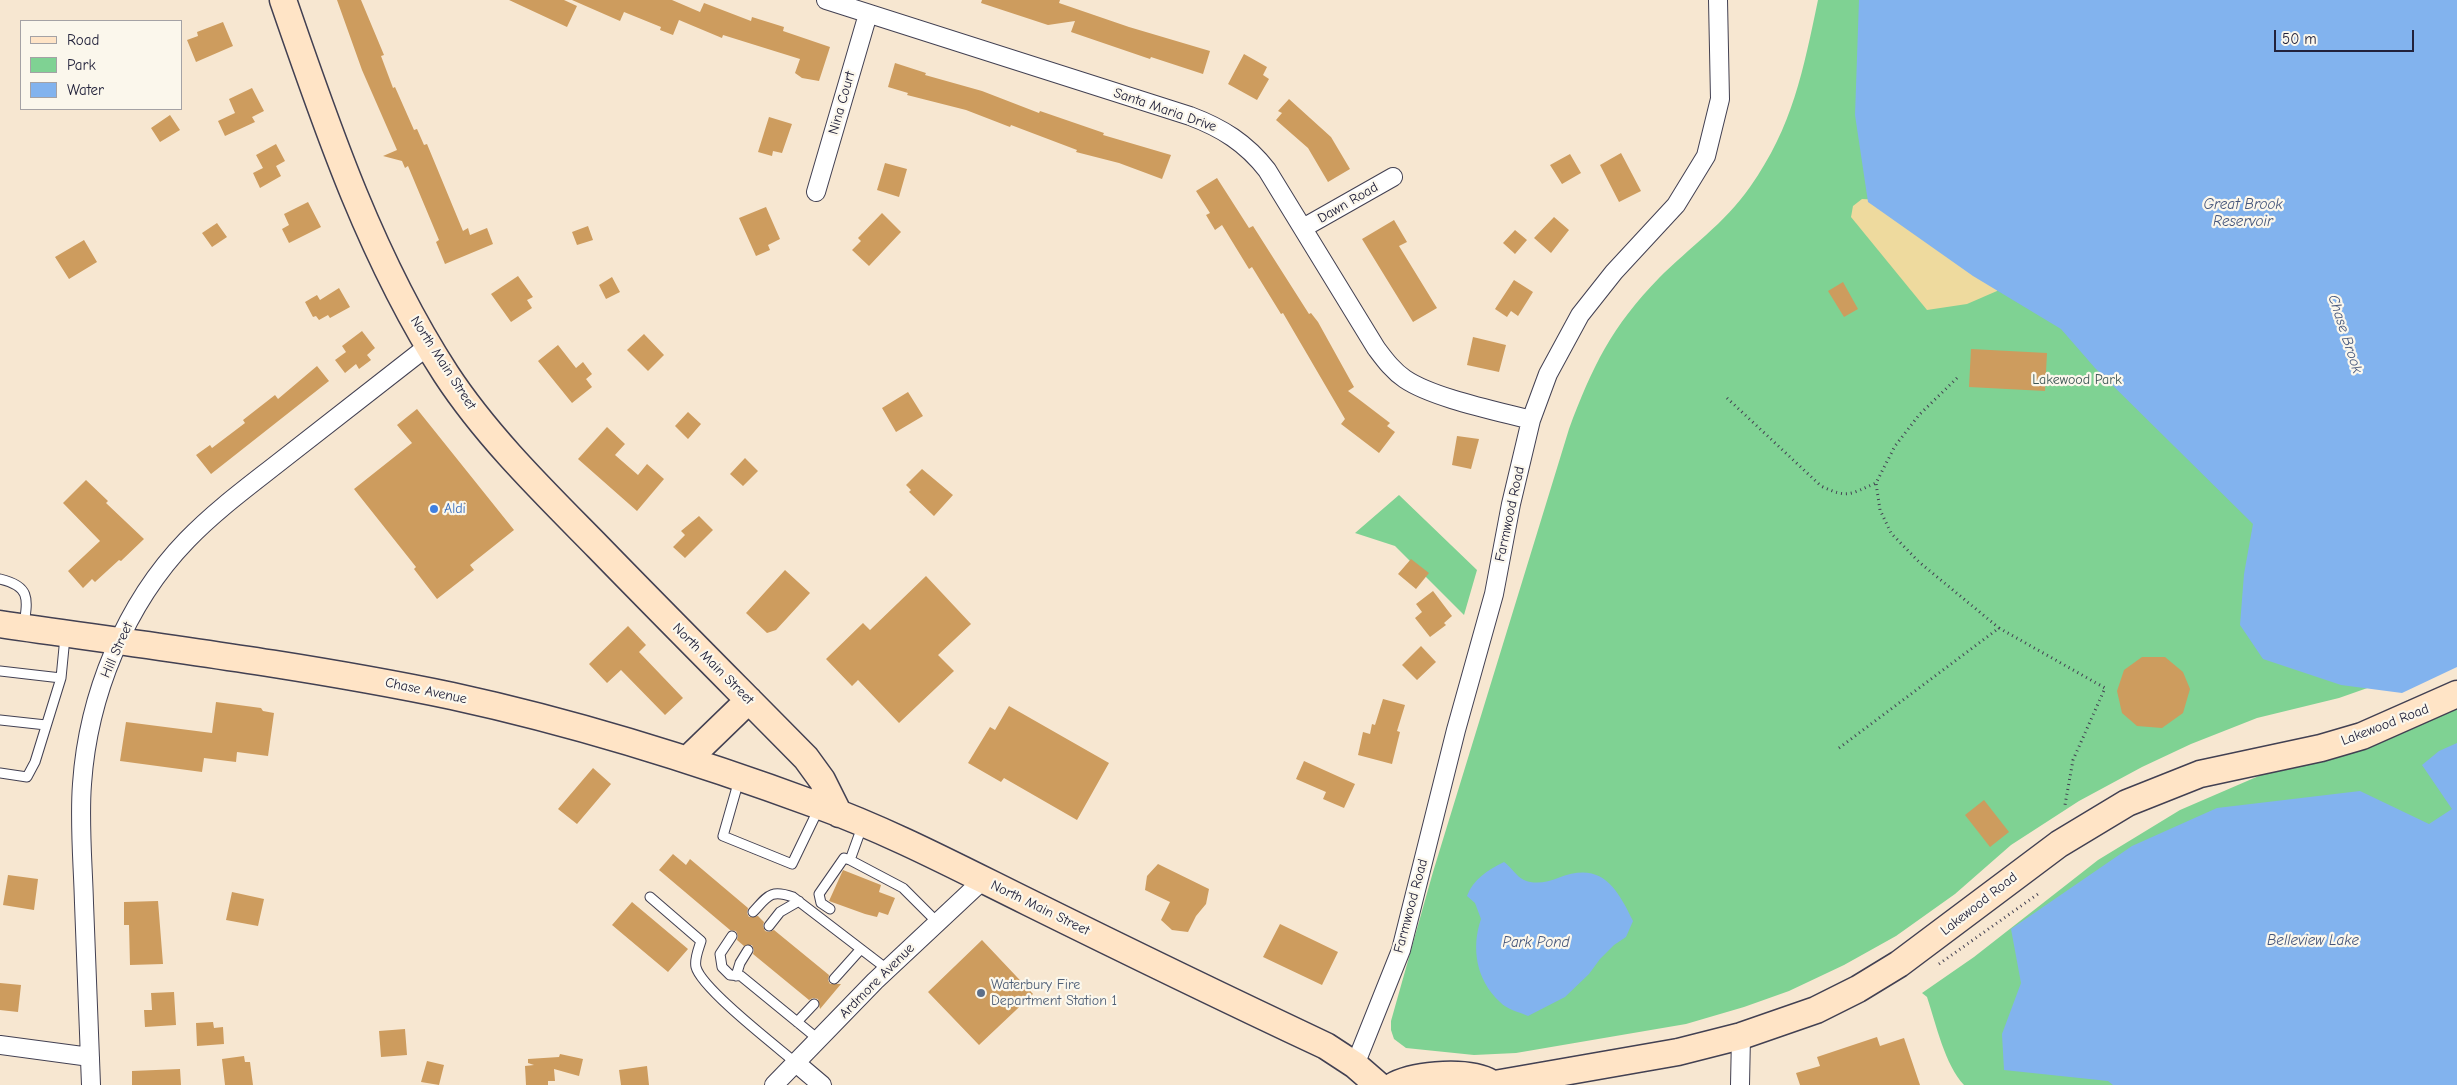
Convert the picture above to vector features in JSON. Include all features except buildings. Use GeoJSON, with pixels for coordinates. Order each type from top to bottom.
{"type":"FeatureCollection","features":[{"type":"Feature","properties":{"kind":"main road","name":"North Main Street"},"geometry":{"type":"LineString","coordinates":[[283,0],[308,72],[372,236],[401,298],[428,346],[462,397],[517,462],[815,769],[829,810],[983,880],[1326,1046],[1355,1065],[1378,1085]]}},
{"type":"Feature","properties":{"kind":"main road","name":"Chase Avenue"},"geometry":{"type":"LineString","coordinates":[[12,626],[311,669],[446,695],[586,730],[687,760],[829,810]]}},
{"type":"Feature","properties":{"kind":"main road","name":"Lakewood Road"},"geometry":{"type":"LineString","coordinates":[[1395,1085],[1411,1079],[1450,1076],[1477,1076],[1490,1084],[1532,1080],[1678,1052],[1741,1036],[1816,1010],[1878,978],[1919,950],[2059,844],[2127,803],[2200,774],[2321,748],[2362,736],[2457,694]]}},
{"type":"Feature","properties":{"kind":"main road"},"geometry":{"type":"LineString","coordinates":[[687,760],[749,700]]}},
{"type":"Feature","properties":{"kind":"street","name":"Santa Maria Drive"},"geometry":{"type":"LineString","coordinates":[[826,0],[1190,116],[1223,130],[1247,147],[1258,158],[1376,348],[1397,373],[1411,383],[1430,391],[1531,420]]}},
{"type":"Feature","properties":{"kind":"street","name":"Farmwood Road"},"geometry":{"type":"LineString","coordinates":[[1355,1065],[1401,950],[1456,730],[1494,594],[1510,504],[1531,420],[1548,374],[1580,316],[1614,272],[1676,205],[1706,156],[1720,99],[1718,0]]}},
{"type":"Feature","properties":{"kind":"street","name":"Nina Court"},"geometry":{"type":"LineString","coordinates":[[816,192],[868,14]]}},
{"type":"Feature","properties":{"kind":"street","name":"Dawn Road"},"geometry":{"type":"LineString","coordinates":[[1303,228],[1393,177]]}},
{"type":"Feature","properties":{"kind":"street","name":"Hill Street"},"geometry":{"type":"LineString","coordinates":[[91,1085],[82,854],[82,782],[88,739],[95,709],[104,678],[120,641],[154,580],[175,553],[197,530],[238,495],[428,346]]}},
{"type":"Feature","properties":{"kind":"street","name":"Ardmore Avenue"},"geometry":{"type":"LineString","coordinates":[[774,1085],[887,969],[983,880]]}},
{"type":"Feature","properties":{"kind":"street"},"geometry":{"type":"LineString","coordinates":[[1740,1085],[1741,1036]]}},
{"type":"Feature","properties":{"kind":"street"},"geometry":{"type":"LineString","coordinates":[[0,1045],[90,1057]]}},
{"type":"Feature","properties":{"kind":"street"},"geometry":{"type":"LineString","coordinates":[[796,1063],[822,1085]]}},
{"type":"Feature","properties":{"kind":"lane"},"geometry":{"type":"LineString","coordinates":[[0,579],[17,584],[25,592],[28,603],[12,626]]}},
{"type":"Feature","properties":{"kind":"lane"},"geometry":{"type":"LineString","coordinates":[[0,773],[26,777],[35,762],[61,678],[65,634]]}},
{"type":"Feature","properties":{"kind":"lane"},"geometry":{"type":"LineString","coordinates":[[0,671],[61,678]]}},
{"type":"Feature","properties":{"kind":"lane"},"geometry":{"type":"LineString","coordinates":[[0,720],[46,725]]}},
{"type":"Feature","properties":{"kind":"lane"},"geometry":{"type":"LineString","coordinates":[[740,778],[723,836],[792,864],[829,810]]}},
{"type":"Feature","properties":{"kind":"lane"},"geometry":{"type":"LineString","coordinates":[[850,860],[863,824]]}},
{"type":"Feature","properties":{"kind":"lane"},"geometry":{"type":"LineString","coordinates":[[830,910],[821,903],[819,894],[844,858],[903,888],[937,922]]}},
{"type":"Feature","properties":{"kind":"lane"},"geometry":{"type":"LineString","coordinates":[[753,912],[768,896],[775,892],[793,897],[887,969]]}},
{"type":"Feature","properties":{"kind":"lane"},"geometry":{"type":"LineString","coordinates":[[650,897],[702,941],[695,964],[699,976],[734,1010],[796,1063]]}},
{"type":"Feature","properties":{"kind":"lane"},"geometry":{"type":"LineString","coordinates":[[769,926],[780,912],[798,901]]}},
{"type":"Feature","properties":{"kind":"lane"},"geometry":{"type":"LineString","coordinates":[[732,936],[720,954],[722,967],[730,975],[741,976],[818,1039]]}},
{"type":"Feature","properties":{"kind":"lane"},"geometry":{"type":"LineString","coordinates":[[736,976],[740,963],[748,950]]}},
{"type":"Feature","properties":{"kind":"lane"},"geometry":{"type":"LineString","coordinates":[[834,979],[860,950]]}},
{"type":"Feature","properties":{"kind":"lane"},"geometry":{"type":"LineString","coordinates":[[796,1022],[814,1004]]}},
{"type":"Feature","properties":{"kind":"path"},"geometry":{"type":"LineString","coordinates":[[1957,378],[1919,415],[1901,438],[1876,483],[1880,510],[1891,533],[1919,562],[1999,628],[2104,688],[2073,760],[2065,805]]}},
{"type":"Feature","properties":{"kind":"path"},"geometry":{"type":"LineString","coordinates":[[1727,398],[1820,486],[1840,495],[1852,493],[1876,483]]}},
{"type":"Feature","properties":{"kind":"path"},"geometry":{"type":"LineString","coordinates":[[1839,748],[1999,628]]}},
{"type":"Feature","properties":{"kind":"path"},"geometry":{"type":"LineString","coordinates":[[1939,964],[2038,894]]}},
{"type":"Feature","properties":{"kind":"green space","name":"Lakewood Park"},"geometry":{"type":"Polygon","coordinates":[[[1818,0],[2457,0],[2393,679],[2339,698],[2257,718],[2191,744],[2142,767],[2079,801],[2011,845],[1955,894],[1896,936],[1844,965],[1789,991],[1744,1007],[1686,1024],[1516,1053],[1474,1055],[1406,1048],[1394,1039],[1391,1021],[1433,872],[1569,429],[1595,367],[1628,313],[1659,278],[1729,212],[1750,187],[1765,164],[1777,142],[1795,97],[1818,0]]]}},
{"type":"Feature","properties":{"kind":"green space"},"geometry":{"type":"Polygon","coordinates":[[[1399,495],[1477,570],[1464,615],[1395,546],[1355,533],[1399,495]]]}},
{"type":"Feature","properties":{"kind":"green space","name":"Belleview Lake"},"geometry":{"type":"Polygon","coordinates":[[[2457,708],[2457,1085],[1964,1085],[1957,1077],[1946,1055],[1927,997],[1922,993],[1974,957],[2098,860],[2180,810],[2268,772],[2373,743],[2410,730],[2457,708]]]}},
{"type":"Feature","properties":{"kind":"sand"},"geometry":{"type":"Polygon","coordinates":[[[1862,199],[1882,200],[2004,275],[1997,291],[1967,304],[1927,310],[1851,217],[1853,206],[1862,199]]]}},
{"type":"Feature","properties":{"kind":"water","name":"Great Brook Reservoir"},"geometry":{"type":"Polygon","coordinates":[[[1859,0],[2457,0],[2457,667],[2402,693],[2341,685],[2263,659],[2240,625],[2244,574],[2253,524],[2095,368],[2061,329],[1973,276],[1868,202],[1855,115],[1859,0]]]}},
{"type":"Feature","properties":{"kind":"water","name":"Belleview Lake"},"geometry":{"type":"Polygon","coordinates":[[[2457,743],[2457,1085],[2113,1085],[2108,1081],[2004,1070],[2002,1034],[2021,983],[2011,929],[2132,846],[2217,808],[2360,791],[2429,824],[2452,809],[2422,765],[2439,751],[2457,743]]]}},
{"type":"Feature","properties":{"kind":"water","name":"Park Pond"},"geometry":{"type":"Polygon","coordinates":[[[1504,862],[1521,879],[1528,882],[1546,882],[1573,874],[1585,873],[1596,875],[1613,888],[1627,908],[1633,921],[1626,937],[1614,945],[1589,974],[1565,997],[1528,1016],[1503,1004],[1486,984],[1481,974],[1476,952],[1476,941],[1481,919],[1475,903],[1467,896],[1477,880],[1492,868],[1504,862]]]}},
{"type":"Feature","properties":{"kind":"place","name":"Aldi"},"geometry":{"type":"Point","coordinates":[434,509]}},
{"type":"Feature","properties":{"kind":"place","name":"Waterbury Fire Department Station 1"},"geometry":{"type":"Point","coordinates":[981,993]}},
{"type":"Feature","properties":{"kind":"water label","name":"Chase Brook"},"geometry":{"type":"Point","coordinates":[2345,334]}}]}
